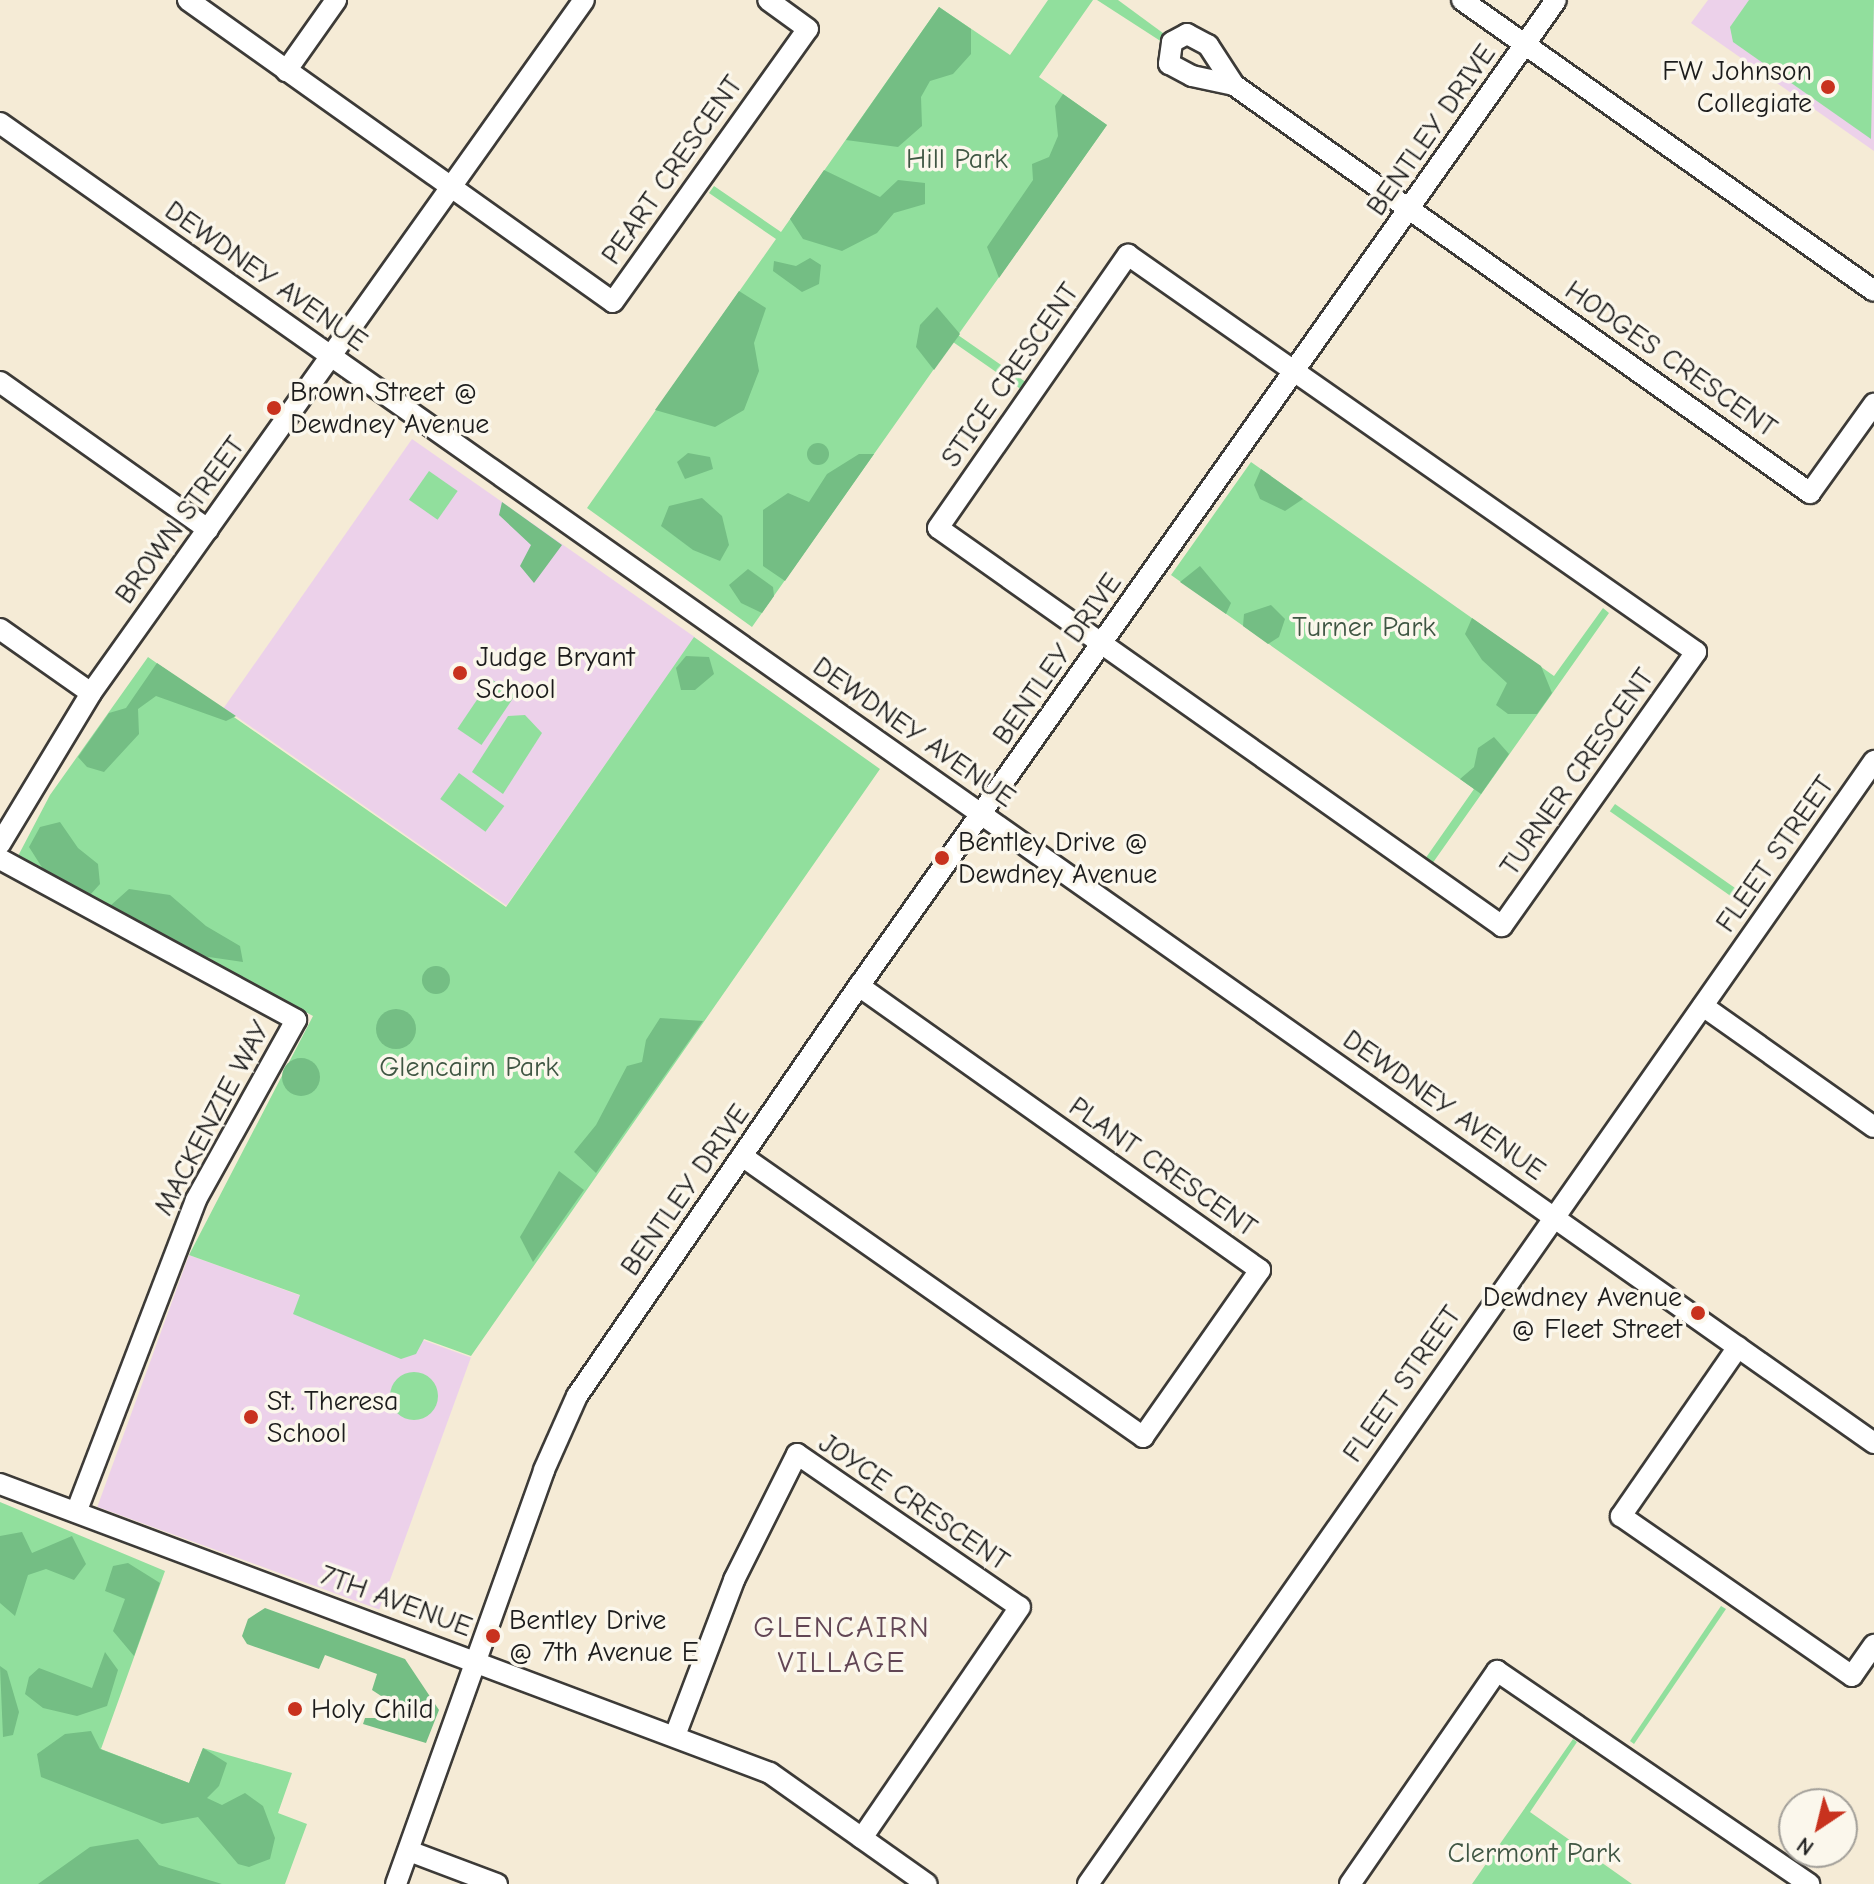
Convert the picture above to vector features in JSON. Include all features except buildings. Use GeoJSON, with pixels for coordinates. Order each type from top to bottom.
{"type":"FeatureCollection","features":[{"type":"Feature","properties":{"kind":"street"},"geometry":{"type":"LineString","coordinates":[[188,0],[452,187]]}},
{"type":"Feature","properties":{"kind":"street"},"geometry":{"type":"LineString","coordinates":[[286,71],[336,0]]}},
{"type":"Feature","properties":{"kind":"street","name":"BROWN STREET"},"geometry":{"type":"LineString","coordinates":[[0,844],[91,693],[584,0]]}},
{"type":"Feature","properties":{"kind":"street","name":"PEART CRESCENT"},"geometry":{"type":"LineString","coordinates":[[452,187],[613,302],[808,29],[768,0]]}},
{"type":"Feature","properties":{"kind":"street"},"geometry":{"type":"LineString","coordinates":[[1462,0],[1874,291]]}},
{"type":"Feature","properties":{"kind":"street","name":"BENTLEY DRIVE"},"geometry":{"type":"LineString","coordinates":[[396,1884],[475,1660],[577,1396],[859,986],[1556,0]]}},
{"type":"Feature","properties":{"kind":"street"},"geometry":{"type":"LineString","coordinates":[[1234,85],[1409,208]]}},
{"type":"Feature","properties":{"kind":"street","name":"DEWDNEY AVENUE"},"geometry":{"type":"LineString","coordinates":[[0,123],[1874,1443]]}},
{"type":"Feature","properties":{"kind":"street","name":"HODGES CRESCENT"},"geometry":{"type":"LineString","coordinates":[[1409,208],[1810,493],[1874,404]]}},
{"type":"Feature","properties":{"kind":"street","name":"STICE CRESCENT"},"geometry":{"type":"LineString","coordinates":[[1103,644],[938,528],[1128,255],[1294,369]]}},
{"type":"Feature","properties":{"kind":"street","name":"TURNER CRESCENT"},"geometry":{"type":"LineString","coordinates":[[1103,644],[1502,926],[1696,652],[1294,369]]}},
{"type":"Feature","properties":{"kind":"street"},"geometry":{"type":"LineString","coordinates":[[0,382],[208,529]]}},
{"type":"Feature","properties":{"kind":"street"},"geometry":{"type":"LineString","coordinates":[[0,629],[91,693]]}},
{"type":"Feature","properties":{"kind":"street","name":"FLEET STREET"},"geometry":{"type":"LineString","coordinates":[[1088,1884],[1874,761]]}},
{"type":"Feature","properties":{"kind":"street","name":"MACKENZIE WAY"},"geometry":{"type":"LineString","coordinates":[[0,859],[296,1020],[196,1200],[76,1512]]}},
{"type":"Feature","properties":{"kind":"street","name":"PLANT CRESCENT"},"geometry":{"type":"LineString","coordinates":[[742,1156],[1143,1437],[1260,1270],[859,986]]}},
{"type":"Feature","properties":{"kind":"street"},"geometry":{"type":"LineString","coordinates":[[1703,1006],[1874,1127]]}},
{"type":"Feature","properties":{"kind":"street"},"geometry":{"type":"LineString","coordinates":[[1738,1347],[1621,1516],[1852,1676],[1874,1645]]}},
{"type":"Feature","properties":{"kind":"street","name":"JOYCE CRESCENT"},"geometry":{"type":"LineString","coordinates":[[676,1733],[734,1580],[797,1454],[1020,1607],[862,1838]]}},
{"type":"Feature","properties":{"kind":"street","name":"7TH AVENUE"},"geometry":{"type":"LineString","coordinates":[[0,1484],[676,1733],[770,1773],[927,1884]]}},
{"type":"Feature","properties":{"kind":"street"},"geometry":{"type":"LineString","coordinates":[[1350,1884],[1497,1671],[1809,1884]]}},
{"type":"Feature","properties":{"kind":"street"},"geometry":{"type":"LineString","coordinates":[[409,1851],[497,1884]]}},
{"type":"Feature","properties":{"kind":"shaded area","name":"FW Johnson Collegiate"},"geometry":{"type":"Polygon","coordinates":[[[1708,0],[1874,0],[1874,151],[1691,23],[1708,0]]]}},
{"type":"Feature","properties":{"kind":"shaded area","name":"Judge Bryant School"},"geometry":{"type":"Polygon","coordinates":[[[412,439],[695,637],[506,906],[224,708],[412,439]]]}},
{"type":"Feature","properties":{"kind":"shaded area"},"geometry":{"type":"Polygon","coordinates":[[[189,1255],[471,1358],[379,1609],[97,1507],[189,1255]]]}},
{"type":"Feature","properties":{"kind":"green space","name":"Hill Park"},"geometry":{"type":"Polygon","coordinates":[[[1048,0],[1093,0],[1039,77],[1107,125],[958,335],[1030,385],[1025,392],[953,342],[752,627],[587,508],[776,239],[709,193],[714,186],[781,232],[939,7],[1010,55],[1048,0]]]}},
{"type":"Feature","properties":{"kind":"green space"},"geometry":{"type":"Polygon","coordinates":[[[1097,0],[1118,0],[1167,36],[1162,42],[1097,0]]]}},
{"type":"Feature","properties":{"kind":"green space","name":"FW Johnson Collegiate"},"geometry":{"type":"Polygon","coordinates":[[[1749,0],[1874,0],[1871,139],[1733,42],[1730,27],[1749,0]]]}},
{"type":"Feature","properties":{"kind":"green space"},"geometry":{"type":"Polygon","coordinates":[[[939,7],[971,29],[971,54],[953,74],[930,81],[921,97],[922,126],[898,147],[846,140],[939,7]]]}},
{"type":"Feature","properties":{"kind":"green space"},"geometry":{"type":"Polygon","coordinates":[[[1063,94],[1107,125],[999,278],[987,247],[1033,180],[1032,164],[1049,157],[1058,136],[1055,106],[1063,94]]]}},
{"type":"Feature","properties":{"kind":"green space"},"geometry":{"type":"Polygon","coordinates":[[[824,170],[880,197],[898,180],[925,183],[925,204],[894,213],[877,233],[842,251],[803,239],[790,219],[824,170]]]}},
{"type":"Feature","properties":{"kind":"green space"},"geometry":{"type":"Polygon","coordinates":[[[810,258],[821,265],[819,284],[802,292],[773,271],[774,261],[796,266],[810,258]]]}},
{"type":"Feature","properties":{"kind":"green space"},"geometry":{"type":"Polygon","coordinates":[[[739,291],[766,308],[754,343],[759,371],[744,410],[715,427],[655,410],[739,291]]]}},
{"type":"Feature","properties":{"kind":"green space"},"geometry":{"type":"Polygon","coordinates":[[[937,307],[960,334],[934,370],[916,347],[920,325],[937,307]]]}},
{"type":"Feature","properties":{"kind":"green space"},"geometry":{"type":"Polygon","coordinates":[[[814,443],[822,443],[829,454],[822,465],[814,465],[807,458],[807,450],[814,443]]]}},
{"type":"Feature","properties":{"kind":"green space"},"geometry":{"type":"Polygon","coordinates":[[[688,453],[710,457],[713,469],[685,479],[677,462],[688,453]]]}},
{"type":"Feature","properties":{"kind":"green space"},"geometry":{"type":"Polygon","coordinates":[[[859,454],[874,454],[785,581],[763,566],[763,510],[788,493],[809,502],[827,474],[859,454]]]}},
{"type":"Feature","properties":{"kind":"green space","name":"Turner Park"},"geometry":{"type":"Polygon","coordinates":[[[1251,462],[1554,676],[1603,608],[1609,613],[1432,864],[1425,859],[1474,789],[1171,575],[1251,462]]]}},
{"type":"Feature","properties":{"kind":"green space"},"geometry":{"type":"Polygon","coordinates":[[[1261,469],[1303,499],[1285,511],[1260,499],[1254,485],[1261,469]]]}},
{"type":"Feature","properties":{"kind":"green space"},"geometry":{"type":"Polygon","coordinates":[[[429,471],[458,491],[438,520],[409,500],[429,471]]]}},
{"type":"Feature","properties":{"kind":"green space"},"geometry":{"type":"Polygon","coordinates":[[[702,498],[722,516],[729,545],[720,561],[693,550],[661,526],[669,506],[702,498]]]}},
{"type":"Feature","properties":{"kind":"green space"},"geometry":{"type":"Polygon","coordinates":[[[502,502],[562,545],[534,583],[520,566],[531,545],[499,515],[502,502]]]}},
{"type":"Feature","properties":{"kind":"green space"},"geometry":{"type":"Polygon","coordinates":[[[1200,566],[1231,603],[1226,614],[1180,582],[1200,566]]]}},
{"type":"Feature","properties":{"kind":"green space"},"geometry":{"type":"Polygon","coordinates":[[[748,569],[773,587],[774,596],[762,613],[741,603],[729,585],[748,569]]]}},
{"type":"Feature","properties":{"kind":"green space"},"geometry":{"type":"Polygon","coordinates":[[[1271,605],[1285,619],[1279,637],[1268,644],[1243,626],[1244,614],[1271,605]]]}},
{"type":"Feature","properties":{"kind":"green space"},"geometry":{"type":"Polygon","coordinates":[[[1472,618],[1541,666],[1552,693],[1537,714],[1508,714],[1496,705],[1507,683],[1482,660],[1465,634],[1472,618]]]}},
{"type":"Feature","properties":{"kind":"green space","name":"Glencairn Park"},"geometry":{"type":"Polygon","coordinates":[[[694,637],[880,769],[471,1356],[424,1339],[416,1354],[401,1359],[293,1314],[300,1295],[189,1255],[313,1016],[18,856],[50,795],[148,657],[506,907],[694,637]]]}},
{"type":"Feature","properties":{"kind":"green space"},"geometry":{"type":"Polygon","coordinates":[[[686,656],[709,657],[714,674],[695,690],[681,690],[676,668],[686,656]]]}},
{"type":"Feature","properties":{"kind":"green space"},"geometry":{"type":"Polygon","coordinates":[[[157,663],[236,716],[226,721],[156,696],[138,709],[139,734],[104,772],[87,767],[78,757],[109,713],[126,708],[157,663]]]}},
{"type":"Feature","properties":{"kind":"green space"},"geometry":{"type":"Polygon","coordinates":[[[491,679],[515,695],[481,745],[457,729],[491,679]]]}},
{"type":"Feature","properties":{"kind":"green space"},"geometry":{"type":"Polygon","coordinates":[[[525,715],[542,733],[503,794],[472,772],[508,716],[525,715]]]}},
{"type":"Feature","properties":{"kind":"green space"},"geometry":{"type":"Polygon","coordinates":[[[1494,737],[1509,754],[1481,794],[1460,779],[1474,767],[1478,748],[1494,737]]]}},
{"type":"Feature","properties":{"kind":"green space"},"geometry":{"type":"Polygon","coordinates":[[[459,773],[504,806],[485,832],[440,799],[459,773]]]}},
{"type":"Feature","properties":{"kind":"green space"},"geometry":{"type":"Polygon","coordinates":[[[1615,804],[1749,898],[1744,905],[1610,811],[1615,804]]]}},
{"type":"Feature","properties":{"kind":"green space"},"geometry":{"type":"Polygon","coordinates":[[[60,822],[78,848],[98,864],[100,884],[90,895],[43,869],[29,847],[40,827],[60,822]]]}},
{"type":"Feature","properties":{"kind":"green space"},"geometry":{"type":"Polygon","coordinates":[[[129,889],[170,895],[206,926],[240,946],[243,962],[202,956],[110,906],[129,889]]]}},
{"type":"Feature","properties":{"kind":"green space"},"geometry":{"type":"Polygon","coordinates":[[[436,966],[446,970],[450,980],[446,990],[436,994],[426,990],[422,980],[426,970],[436,966]]]}},
{"type":"Feature","properties":{"kind":"green space"},"geometry":{"type":"Polygon","coordinates":[[[396,1009],[410,1015],[416,1029],[410,1043],[396,1049],[382,1043],[376,1029],[382,1015],[396,1009]]]}},
{"type":"Feature","properties":{"kind":"green space"},"geometry":{"type":"Polygon","coordinates":[[[660,1018],[703,1021],[596,1173],[574,1152],[596,1125],[627,1066],[642,1062],[646,1040],[660,1018]]]}},
{"type":"Feature","properties":{"kind":"green space"},"geometry":{"type":"Polygon","coordinates":[[[301,1058],[315,1063],[320,1077],[315,1091],[301,1096],[287,1091],[282,1077],[287,1063],[301,1058]]]}},
{"type":"Feature","properties":{"kind":"green space"},"geometry":{"type":"Polygon","coordinates":[[[559,1171],[584,1190],[533,1262],[520,1237],[559,1171]]]}},
{"type":"Feature","properties":{"kind":"green space"},"geometry":{"type":"Polygon","coordinates":[[[414,1372],[423,1373],[431,1379],[437,1387],[437,1405],[431,1413],[423,1419],[414,1420],[405,1419],[397,1413],[391,1405],[390,1396],[391,1387],[397,1379],[405,1373],[414,1372]]]}},
{"type":"Feature","properties":{"kind":"green space"},"geometry":{"type":"Polygon","coordinates":[[[0,1502],[165,1571],[101,1749],[189,1783],[203,1748],[292,1773],[278,1813],[307,1824],[285,1884],[0,1884],[0,1502]]]}},
{"type":"Feature","properties":{"kind":"green space"},"geometry":{"type":"Polygon","coordinates":[[[22,1532],[32,1553],[72,1536],[86,1564],[74,1580],[46,1569],[28,1575],[15,1616],[0,1603],[0,1536],[22,1532]]]}},
{"type":"Feature","properties":{"kind":"green space"},"geometry":{"type":"Polygon","coordinates":[[[128,1563],[160,1583],[134,1656],[113,1631],[125,1599],[105,1591],[113,1566],[128,1563]]]}},
{"type":"Feature","properties":{"kind":"green space"},"geometry":{"type":"Polygon","coordinates":[[[1721,1606],[1726,1609],[1634,1744],[1630,1741],[1721,1606]]]}},
{"type":"Feature","properties":{"kind":"green space"},"geometry":{"type":"Polygon","coordinates":[[[265,1608],[405,1659],[439,1710],[426,1743],[363,1724],[365,1718],[389,1718],[398,1707],[372,1690],[377,1674],[325,1655],[319,1669],[247,1644],[242,1636],[248,1619],[265,1608]]]}},
{"type":"Feature","properties":{"kind":"green space"},"geometry":{"type":"Polygon","coordinates":[[[105,1652],[118,1670],[107,1706],[77,1716],[43,1708],[25,1694],[29,1677],[39,1668],[92,1688],[105,1652]]]}},
{"type":"Feature","properties":{"kind":"green space"},"geometry":{"type":"Polygon","coordinates":[[[0,1666],[7,1671],[19,1712],[13,1735],[3,1737],[0,1666]]]}},
{"type":"Feature","properties":{"kind":"green space"},"geometry":{"type":"Polygon","coordinates":[[[91,1731],[100,1749],[189,1783],[203,1748],[227,1763],[219,1786],[207,1798],[222,1805],[245,1793],[263,1806],[275,1838],[270,1859],[249,1867],[238,1864],[198,1817],[162,1824],[41,1777],[37,1754],[65,1734],[91,1731]]]}},
{"type":"Feature","properties":{"kind":"green space","name":"Clermont Park"},"geometry":{"type":"Polygon","coordinates":[[[1573,1739],[1577,1742],[1530,1812],[1632,1884],[1472,1884],[1573,1739]]]}},
{"type":"Feature","properties":{"kind":"green space"},"geometry":{"type":"Polygon","coordinates":[[[138,1839],[159,1865],[222,1884],[38,1884],[90,1847],[138,1839]]]}},
{"type":"Feature","properties":{"kind":"place","name":"FW Johnson Collegiate"},"geometry":{"type":"Point","coordinates":[1828,87]}},
{"type":"Feature","properties":{"kind":"place","name":"Brown Street @ Dewdney Avenue"},"geometry":{"type":"Point","coordinates":[274,408]}},
{"type":"Feature","properties":{"kind":"place","name":"Judge Bryant School"},"geometry":{"type":"Point","coordinates":[460,673]}},
{"type":"Feature","properties":{"kind":"place","name":"Bentley Drive @ Dewdney Avenue"},"geometry":{"type":"Point","coordinates":[942,858]}},
{"type":"Feature","properties":{"kind":"place","name":"Dewdney Avenue @ Fleet Street"},"geometry":{"type":"Point","coordinates":[1698,1313]}},
{"type":"Feature","properties":{"kind":"place","name":"St. Theresa School"},"geometry":{"type":"Point","coordinates":[251,1417]}},
{"type":"Feature","properties":{"kind":"place","name":"Bentley Drive @ 7th Avenue E"},"geometry":{"type":"Point","coordinates":[493,1636]}},
{"type":"Feature","properties":{"kind":"place","name":"Holy Child"},"geometry":{"type":"Point","coordinates":[295,1709]}},
{"type":"Feature","properties":{"kind":"district","name":"GLENCAIRN VILLAGE"},"geometry":{"type":"Point","coordinates":[842,1645]}}]}
